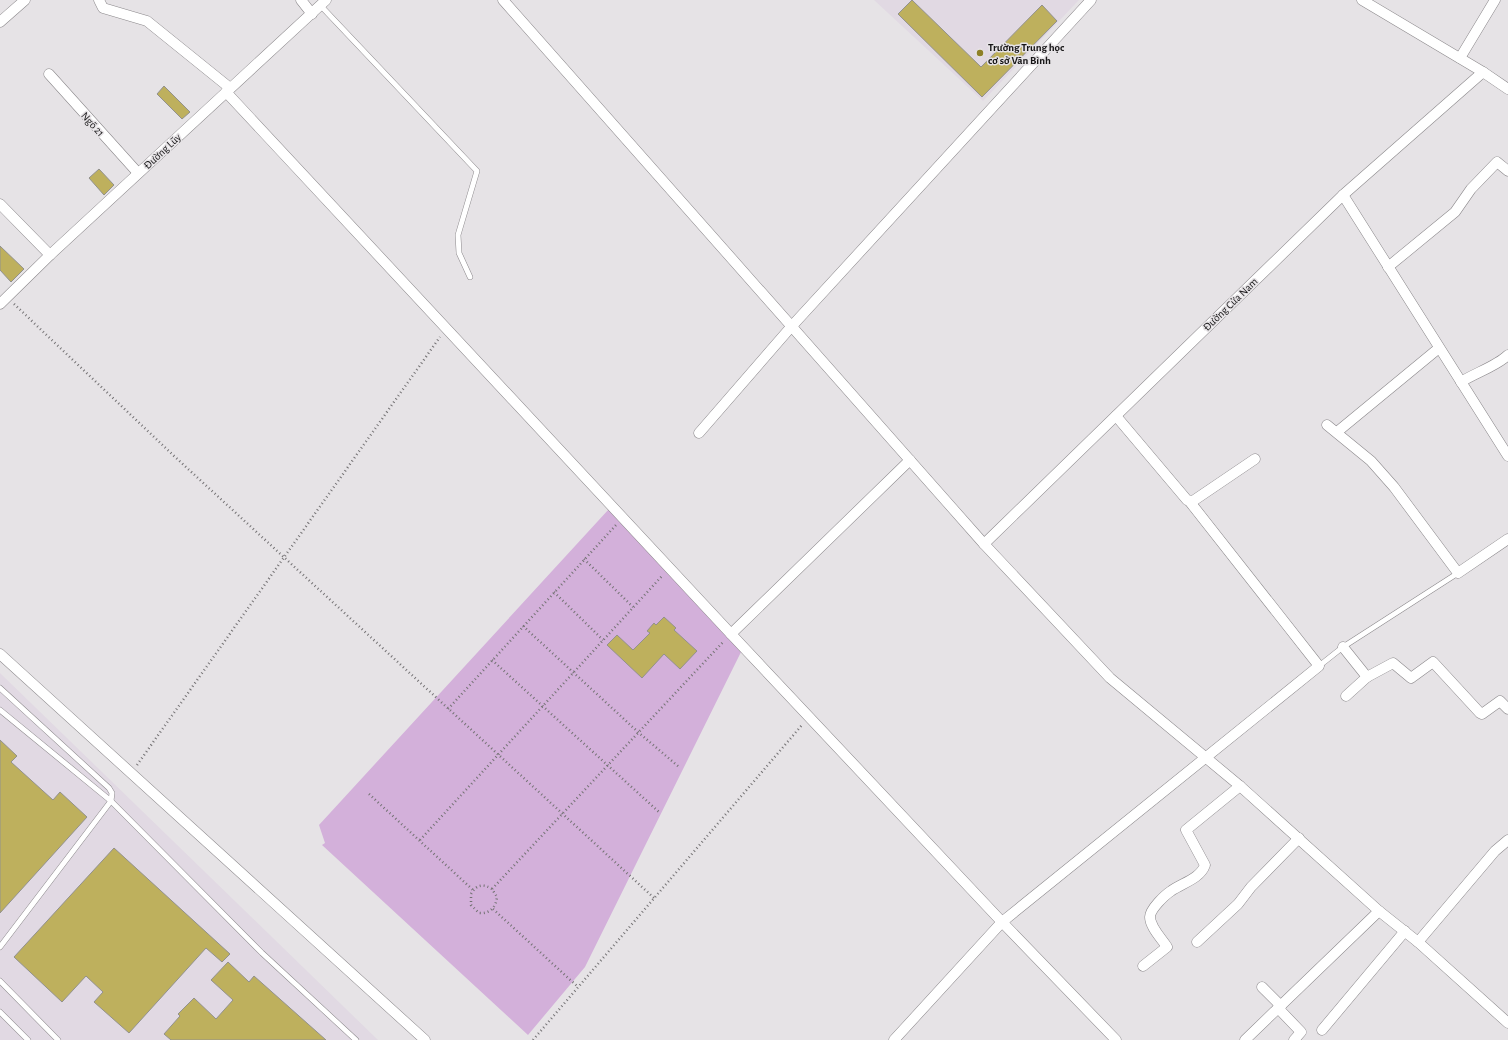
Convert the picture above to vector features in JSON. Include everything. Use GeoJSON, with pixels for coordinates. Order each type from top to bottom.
{"type":"FeatureCollection","features":[{"type":"Feature","properties":{"kind":"street"},"geometry":{"type":"LineString","coordinates":[[0,22],[25,0]]}},
{"type":"Feature","properties":{"kind":"street"},"geometry":{"type":"LineString","coordinates":[[99,0],[103,8],[146,21],[228,90],[446,328],[731,634],[1002,922],[1116,1040]]}},
{"type":"Feature","properties":{"kind":"street"},"geometry":{"type":"LineString","coordinates":[[301,0],[312,14]]}},
{"type":"Feature","properties":{"kind":"street"},"geometry":{"type":"LineString","coordinates":[[503,0],[984,544],[1110,678],[1240,786],[1508,1023]]}},
{"type":"Feature","properties":{"kind":"street"},"geometry":{"type":"LineString","coordinates":[[699,432],[791,327],[1091,0]]}},
{"type":"Feature","properties":{"kind":"street"},"geometry":{"type":"LineString","coordinates":[[1362,0],[1483,72],[1508,89]]}},
{"type":"Feature","properties":{"kind":"street"},"geometry":{"type":"LineString","coordinates":[[1460,58],[1495,0]]}},
{"type":"Feature","properties":{"kind":"street","name":"Đường Lũy"},"geometry":{"type":"LineString","coordinates":[[3,300],[228,90],[312,14],[323,2]]}},
{"type":"Feature","properties":{"kind":"street","name":"Đường Cửa Nam"},"geometry":{"type":"LineString","coordinates":[[984,544],[1343,195],[1483,72]]}},
{"type":"Feature","properties":{"kind":"street","name":"Ngõ 21"},"geometry":{"type":"LineString","coordinates":[[49,74],[138,174]]}},
{"type":"Feature","properties":{"kind":"street"},"geometry":{"type":"LineString","coordinates":[[1388,267],[1455,212],[1471,189],[1497,162],[1508,171]]}},
{"type":"Feature","properties":{"kind":"street"},"geometry":{"type":"LineString","coordinates":[[1343,195],[1508,456]]}},
{"type":"Feature","properties":{"kind":"street"},"geometry":{"type":"LineString","coordinates":[[0,204],[50,255]]}},
{"type":"Feature","properties":{"kind":"street"},"geometry":{"type":"LineString","coordinates":[[1337,432],[1439,348]]}},
{"type":"Feature","properties":{"kind":"street"},"geometry":{"type":"LineString","coordinates":[[1461,382],[1477,372],[1498,363],[1508,355]]}},
{"type":"Feature","properties":{"kind":"street"},"geometry":{"type":"LineString","coordinates":[[894,1040],[1002,922],[1319,666],[1190,502],[1116,416]]}},
{"type":"Feature","properties":{"kind":"street"},"geometry":{"type":"LineString","coordinates":[[1327,425],[1371,461],[1394,487],[1458,573],[1508,539]]}},
{"type":"Feature","properties":{"kind":"street"},"geometry":{"type":"LineString","coordinates":[[1190,502],[1255,459]]}},
{"type":"Feature","properties":{"kind":"street"},"geometry":{"type":"LineString","coordinates":[[731,634],[910,460]]}},
{"type":"Feature","properties":{"kind":"street"},"geometry":{"type":"LineString","coordinates":[[1344,647],[1367,677]]}},
{"type":"Feature","properties":{"kind":"street"},"geometry":{"type":"LineString","coordinates":[[0,654],[425,1040]]}},
{"type":"Feature","properties":{"kind":"street"},"geometry":{"type":"LineString","coordinates":[[1346,696],[1367,677],[1393,663],[1398,665],[1411,678],[1433,662],[1480,713],[1482,714],[1500,701],[1508,709]]}},
{"type":"Feature","properties":{"kind":"street"},"geometry":{"type":"LineString","coordinates":[[1143,966],[1167,947],[1151,922],[1150,916],[1152,911],[1170,892],[1193,878],[1203,870],[1205,865],[1186,830],[1240,786]]}},
{"type":"Feature","properties":{"kind":"street"},"geometry":{"type":"LineString","coordinates":[[1198,942],[1238,904],[1251,887],[1299,838]]}},
{"type":"Feature","properties":{"kind":"street"},"geometry":{"type":"LineString","coordinates":[[1418,942],[1495,851],[1508,840]]}},
{"type":"Feature","properties":{"kind":"street"},"geometry":{"type":"LineString","coordinates":[[1245,1040],[1379,910]]}},
{"type":"Feature","properties":{"kind":"street"},"geometry":{"type":"LineString","coordinates":[[1322,1030],[1405,931]]}},
{"type":"Feature","properties":{"kind":"street"},"geometry":{"type":"LineString","coordinates":[[1262,987],[1301,1032],[1294,1040]]}},
{"type":"Feature","properties":{"kind":"lane"},"geometry":{"type":"LineString","coordinates":[[323,2],[477,171],[458,234],[459,253],[470,277]]}},
{"type":"Feature","properties":{"kind":"lane"},"geometry":{"type":"LineString","coordinates":[[1319,666],[1344,647],[1458,573]]}},
{"type":"Feature","properties":{"kind":"lane"},"geometry":{"type":"LineString","coordinates":[[0,688],[109,788],[112,793],[111,802],[0,947]]}},
{"type":"Feature","properties":{"kind":"lane"},"geometry":{"type":"LineString","coordinates":[[0,710],[111,802],[262,953],[356,1040]]}},
{"type":"Feature","properties":{"kind":"lane"},"geometry":{"type":"LineString","coordinates":[[0,981],[58,1040]]}},
{"type":"Feature","properties":{"kind":"lane"},"geometry":{"type":"LineString","coordinates":[[0,1012],[28,1040]]}},
{"type":"Feature","properties":{"kind":"path"},"geometry":{"type":"LineString","coordinates":[[3,300],[654,898]]}},
{"type":"Feature","properties":{"kind":"path"},"geometry":{"type":"LineString","coordinates":[[131,774],[446,328]]}},
{"type":"Feature","properties":{"kind":"path"},"geometry":{"type":"LineString","coordinates":[[448,709],[623,517]]}},
{"type":"Feature","properties":{"kind":"path"},"geometry":{"type":"LineString","coordinates":[[584,559],[633,607]]}},
{"type":"Feature","properties":{"kind":"path"},"geometry":{"type":"LineString","coordinates":[[420,840],[662,576]]}},
{"type":"Feature","properties":{"kind":"path"},"geometry":{"type":"LineString","coordinates":[[554,592],[603,640]]}},
{"type":"Feature","properties":{"kind":"path"},"geometry":{"type":"LineString","coordinates":[[524,626],[638,732],[679,767]]}},
{"type":"Feature","properties":{"kind":"path"},"geometry":{"type":"LineString","coordinates":[[492,889],[731,634]]}},
{"type":"Feature","properties":{"kind":"path"},"geometry":{"type":"LineString","coordinates":[[492,660],[659,812]]}},
{"type":"Feature","properties":{"kind":"path"},"geometry":{"type":"LineString","coordinates":[[533,1040],[809,717]]}},
{"type":"Feature","properties":{"kind":"path"},"geometry":{"type":"LineString","coordinates":[[369,794],[473,890]]}},
{"type":"Feature","properties":{"kind":"path"},"geometry":{"type":"LineString","coordinates":[[483,885],[492,889],[497,897],[493,909],[484,913],[474,910],[471,905],[470,898],[473,890],[477,886],[483,885]]}},
{"type":"Feature","properties":{"kind":"path"},"geometry":{"type":"LineString","coordinates":[[493,909],[578,987]]}},
{"type":"Feature","properties":{"kind":"shaded area","name":"Trường Trung học cơ sở Văn Bình"},"geometry":{"type":"Polygon","coordinates":[[[874,0],[1079,0],[983,101],[874,0]]]}},
{"type":"Feature","properties":{"kind":"shaded area"},"geometry":{"type":"Polygon","coordinates":[[[609,509],[742,650],[585,967],[528,1035],[322,845],[325,843],[319,825],[609,509]]]}},
{"type":"Feature","properties":{"kind":"shaded area"},"geometry":{"type":"Polygon","coordinates":[[[0,673],[378,1040],[0,1040],[0,673]]]}},
{"type":"Feature","properties":{"kind":"building"},"geometry":{"type":"Polygon","coordinates":[[[912,0],[981,67],[1042,5],[1057,21],[982,97],[898,14],[912,0]]]}},
{"type":"Feature","properties":{"kind":"building"},"geometry":{"type":"Polygon","coordinates":[[[164,86],[190,112],[182,119],[157,94],[164,86]]]}},
{"type":"Feature","properties":{"kind":"building"},"geometry":{"type":"Polygon","coordinates":[[[99,169],[114,185],[104,195],[89,178],[99,169]]]}},
{"type":"Feature","properties":{"kind":"building"},"geometry":{"type":"Polygon","coordinates":[[[0,246],[24,269],[11,282],[0,270],[0,246]]]}},
{"type":"Feature","properties":{"kind":"building"},"geometry":{"type":"Polygon","coordinates":[[[664,617],[676,628],[674,630],[697,651],[680,669],[664,654],[642,678],[607,645],[617,635],[633,650],[650,633],[647,631],[654,623],[656,625],[664,617]]]}},
{"type":"Feature","properties":{"kind":"building"},"geometry":{"type":"Polygon","coordinates":[[[0,740],[17,756],[11,762],[53,800],[60,792],[87,817],[0,913],[0,740]]]}},
{"type":"Feature","properties":{"kind":"building"},"geometry":{"type":"Polygon","coordinates":[[[114,848],[230,954],[222,962],[206,948],[129,1033],[94,1002],[103,992],[86,976],[62,1002],[14,957],[114,848]]]}},
{"type":"Feature","properties":{"kind":"building"},"geometry":{"type":"Polygon","coordinates":[[[228,962],[249,982],[254,976],[326,1040],[171,1040],[164,1034],[180,1016],[178,1014],[194,998],[216,1019],[233,1000],[211,980],[228,962]]]}},
{"type":"Feature","properties":{"kind":"place","name":"Trường Trung học cơ sở Văn Bình"},"geometry":{"type":"Point","coordinates":[980,53]}}]}
